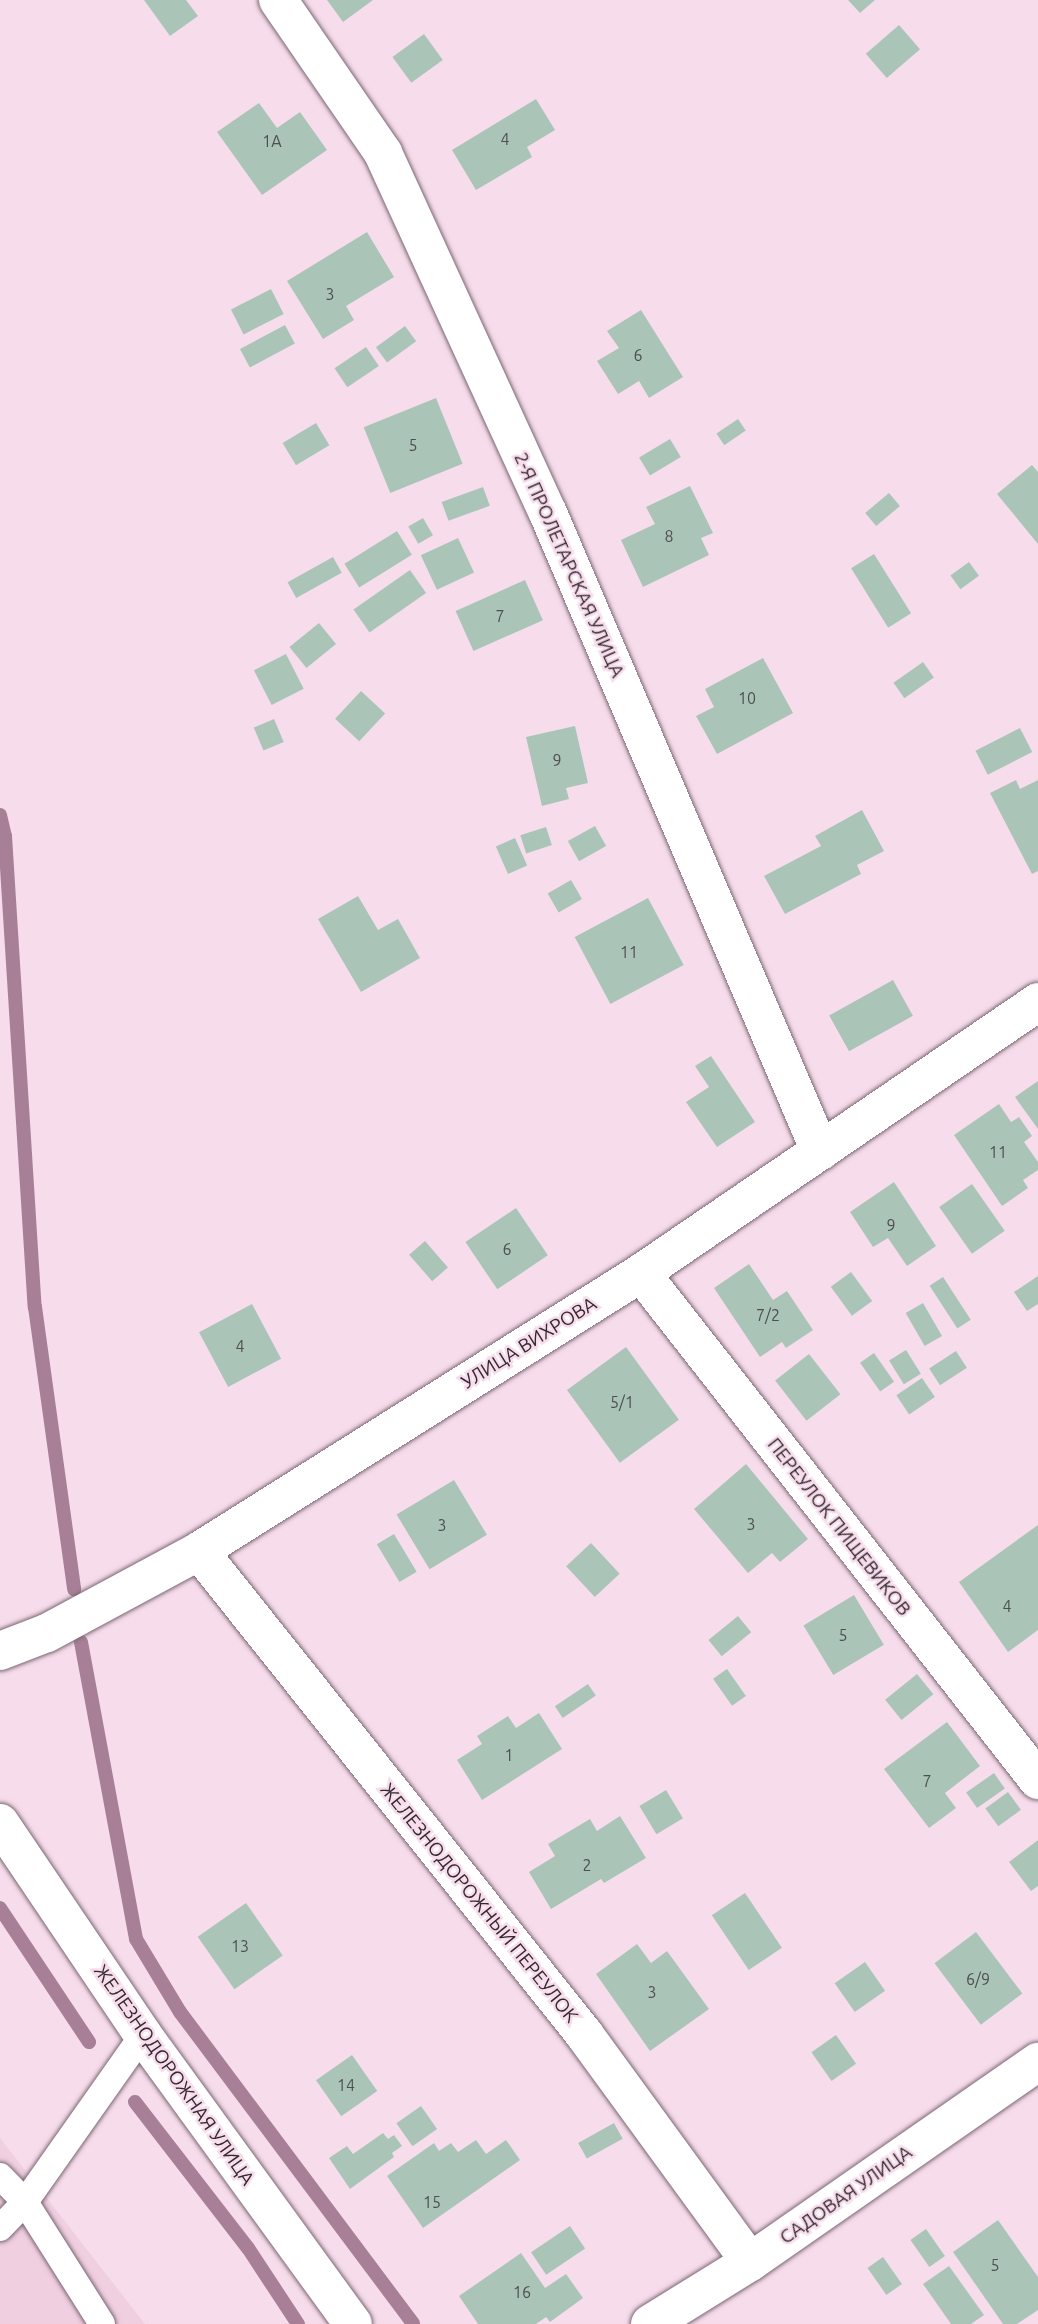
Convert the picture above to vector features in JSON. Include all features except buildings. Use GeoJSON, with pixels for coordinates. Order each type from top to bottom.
{"type":"FeatureCollection","features":[{"type":"Feature","properties":{"kind":"street","name":"2-Я ПРОЛЕТАРСКАЯ УЛИЦА"},"geometry":{"type":"LineString","coordinates":[[278,0],[383,153],[548,513],[820,1151]]}},
{"type":"Feature","properties":{"kind":"street","name":"УЛИЦА ВИХРОВА"},"geometry":{"type":"LineString","coordinates":[[0,1651],[47,1633],[199,1551],[640,1273],[1038,1002]]}},
{"type":"Feature","properties":{"kind":"street","name":"ПЕРЕУЛОК ПИЩЕВИКОВ"},"geometry":{"type":"LineString","coordinates":[[640,1273],[1038,1780]]}},
{"type":"Feature","properties":{"kind":"street","name":"ЖЕЛЕЗНОДОРОЖНЫЙ ПЕРЕУЛОК"},"geometry":{"type":"LineString","coordinates":[[199,1551],[584,2034],[750,2262]]}},
{"type":"Feature","properties":{"kind":"street","name":"ЖЕЛЕЗНОДОРОЖНАЯ УЛИЦА"},"geometry":{"type":"LineString","coordinates":[[0,1823],[143,2035],[354,2324]]}},
{"type":"Feature","properties":{"kind":"street","name":"САДОВАЯ УЛИЦА"},"geometry":{"type":"LineString","coordinates":[[650,2324],[750,2262],[1038,2062]]}},
{"type":"Feature","properties":{"kind":"lane"},"geometry":{"type":"LineString","coordinates":[[0,2228],[24,2202],[143,2035]]}},
{"type":"Feature","properties":{"kind":"lane"},"geometry":{"type":"LineString","coordinates":[[0,2176],[24,2202],[102,2324]]}},
{"type":"Feature","properties":{"kind":"shaded area"},"geometry":{"type":"Polygon","coordinates":[[[0,2138],[145,2324],[0,2324],[0,2138]]]}},
{"type":"Feature","properties":{"kind":"waterway"},"geometry":{"type":"LineString","coordinates":[[0,815],[5,836],[35,1307],[74,1589]]}},
{"type":"Feature","properties":{"kind":"waterway"},"geometry":{"type":"LineString","coordinates":[[81,1642],[136,1939],[180,2012],[413,2324]]}},
{"type":"Feature","properties":{"kind":"waterway"},"geometry":{"type":"LineString","coordinates":[[0,1908],[89,2042]]}},
{"type":"Feature","properties":{"kind":"waterway"},"geometry":{"type":"LineString","coordinates":[[135,2102],[248,2248],[298,2324]]}}]}
